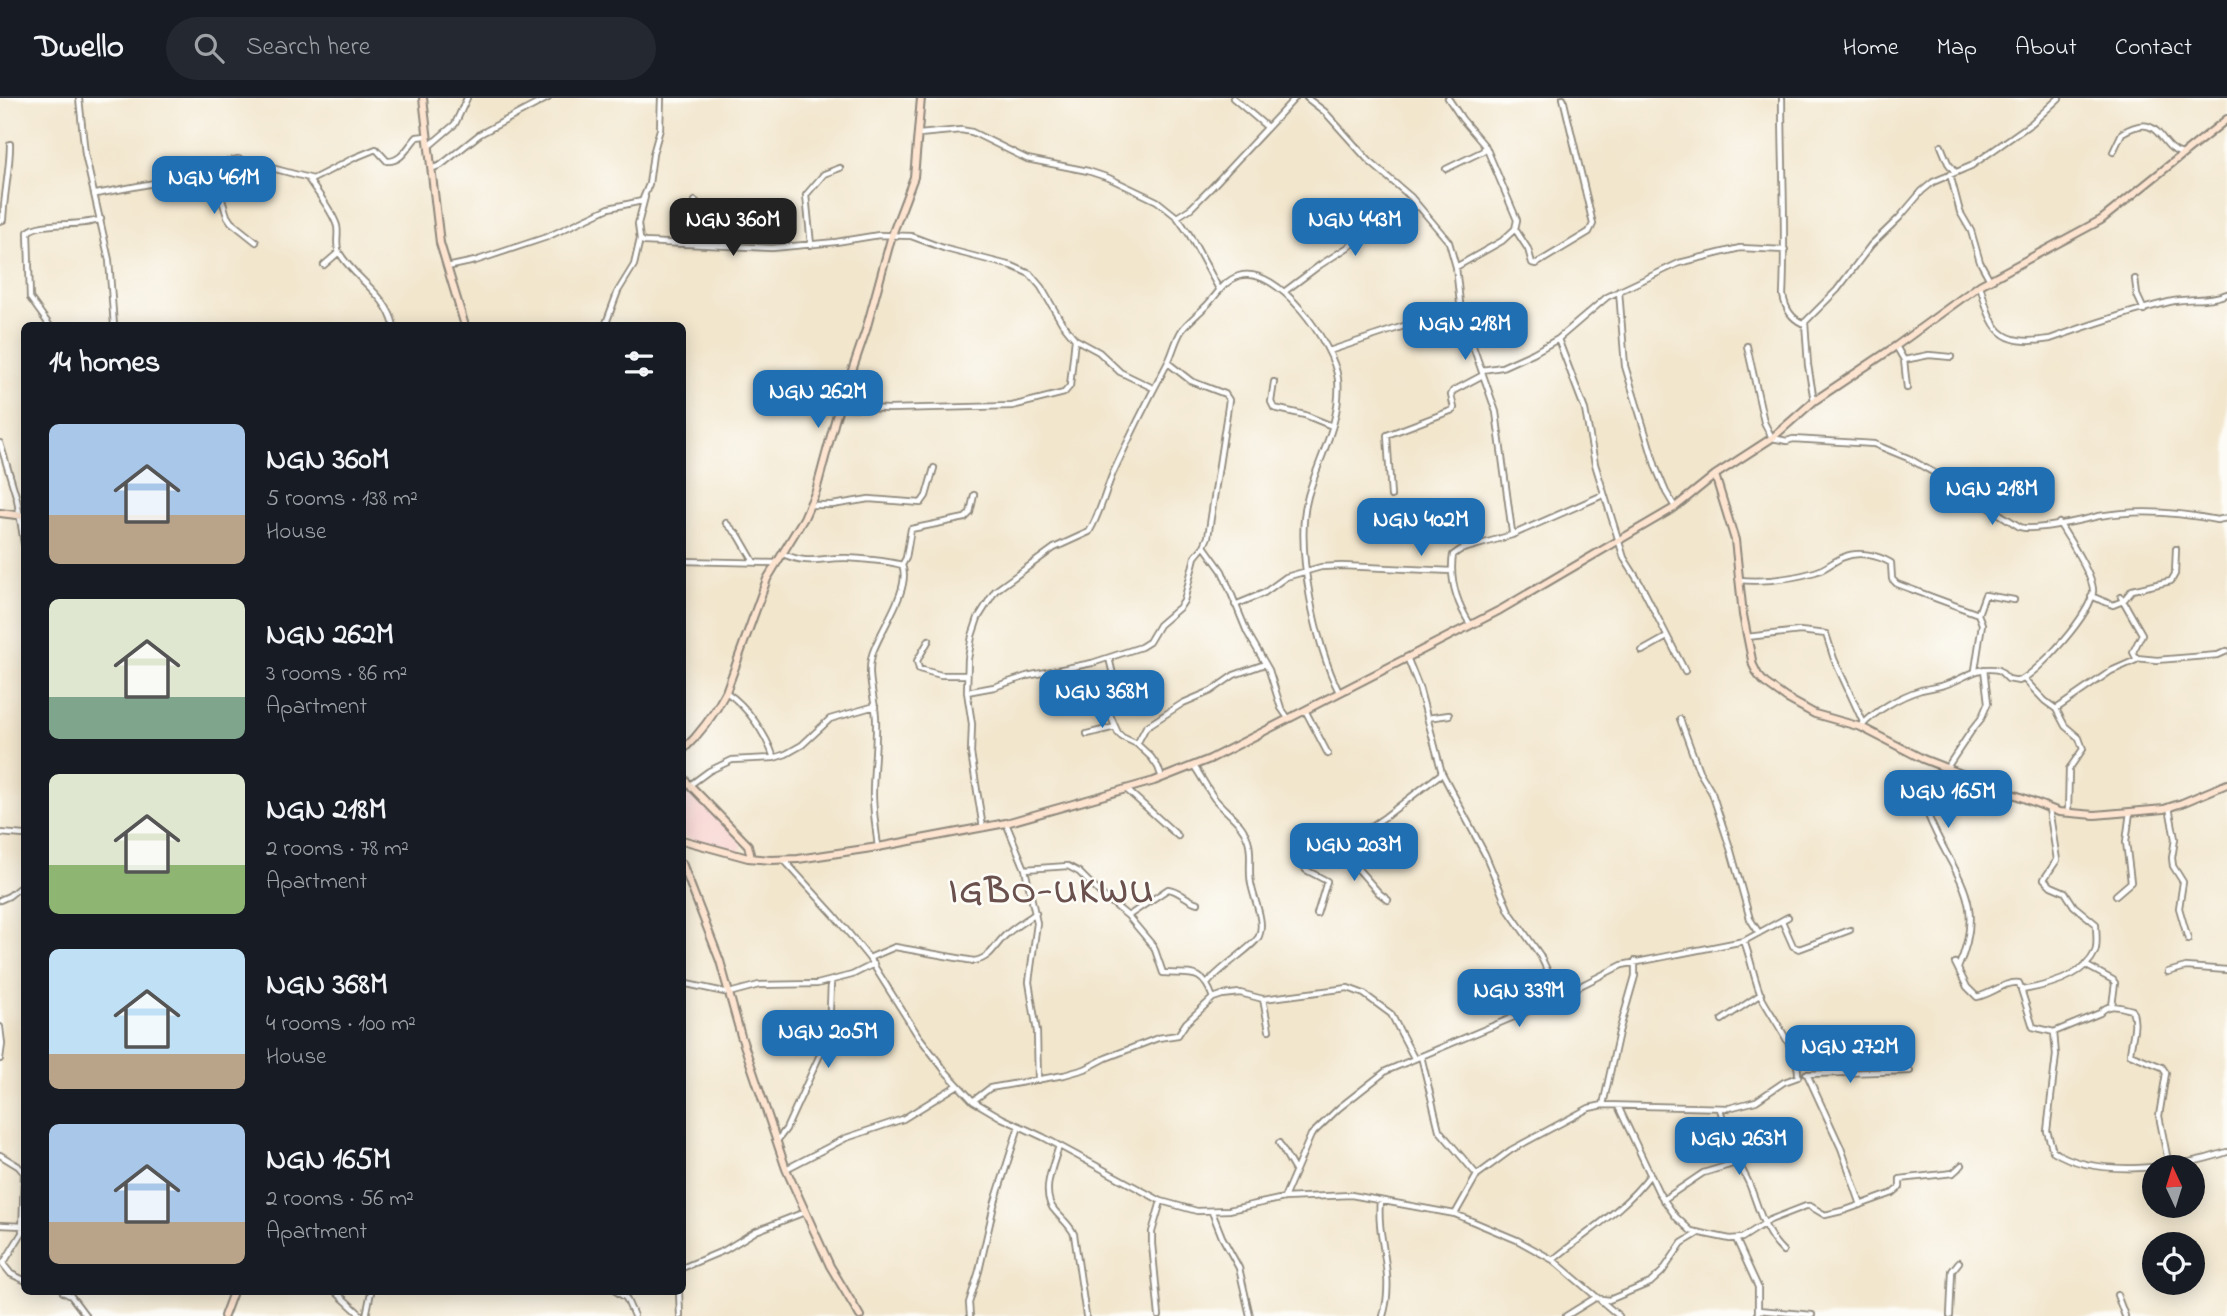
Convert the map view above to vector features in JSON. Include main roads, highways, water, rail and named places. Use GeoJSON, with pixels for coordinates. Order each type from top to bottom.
{"type":"FeatureCollection","features":[{"type":"Feature","properties":{"kind":"main road"},"geometry":{"type":"LineString","coordinates":[[423,98],[440,243],[464,322]]}},
{"type":"Feature","properties":{"kind":"main road"},"geometry":{"type":"LineString","coordinates":[[686,747],[709,722],[726,692],[759,596],[811,505],[866,330],[892,235],[917,168],[921,98]]}},
{"type":"Feature","properties":{"kind":"main road"},"geometry":{"type":"LineString","coordinates":[[686,841],[751,859],[784,860],[878,847],[983,829],[1126,789],[1194,766],[1500,610],[1675,507],[1715,475],[1772,438],[1814,401],[1980,285],[2101,220],[2227,119]]}},
{"type":"Feature","properties":{"kind":"main road"},"geometry":{"type":"LineString","coordinates":[[1715,475],[1735,540],[1753,665],[1765,683],[1815,714],[1863,725],[1946,769],[2049,809],[2068,813],[2095,815],[2169,807],[2227,784]]}},
{"type":"Feature","properties":{"kind":"main road"},"geometry":{"type":"LineString","coordinates":[[0,513],[21,516]]}},
{"type":"Feature","properties":{"kind":"main road"},"geometry":{"type":"LineString","coordinates":[[686,782],[745,842],[750,849],[751,859]]}},
{"type":"Feature","properties":{"kind":"main road"},"geometry":{"type":"LineString","coordinates":[[742,856],[745,842]]}},
{"type":"Feature","properties":{"kind":"main road"},"geometry":{"type":"LineString","coordinates":[[686,873],[720,961],[752,1070],[786,1169],[841,1287],[858,1315]]}},
{"type":"Feature","properties":{"kind":"main road"},"geometry":{"type":"LineString","coordinates":[[224,1316],[232,1295]]}},
{"type":"Feature","properties":{"kind":"district","name":"IGBO-UKWU"},"geometry":{"type":"Point","coordinates":[1052,893]}}]}
